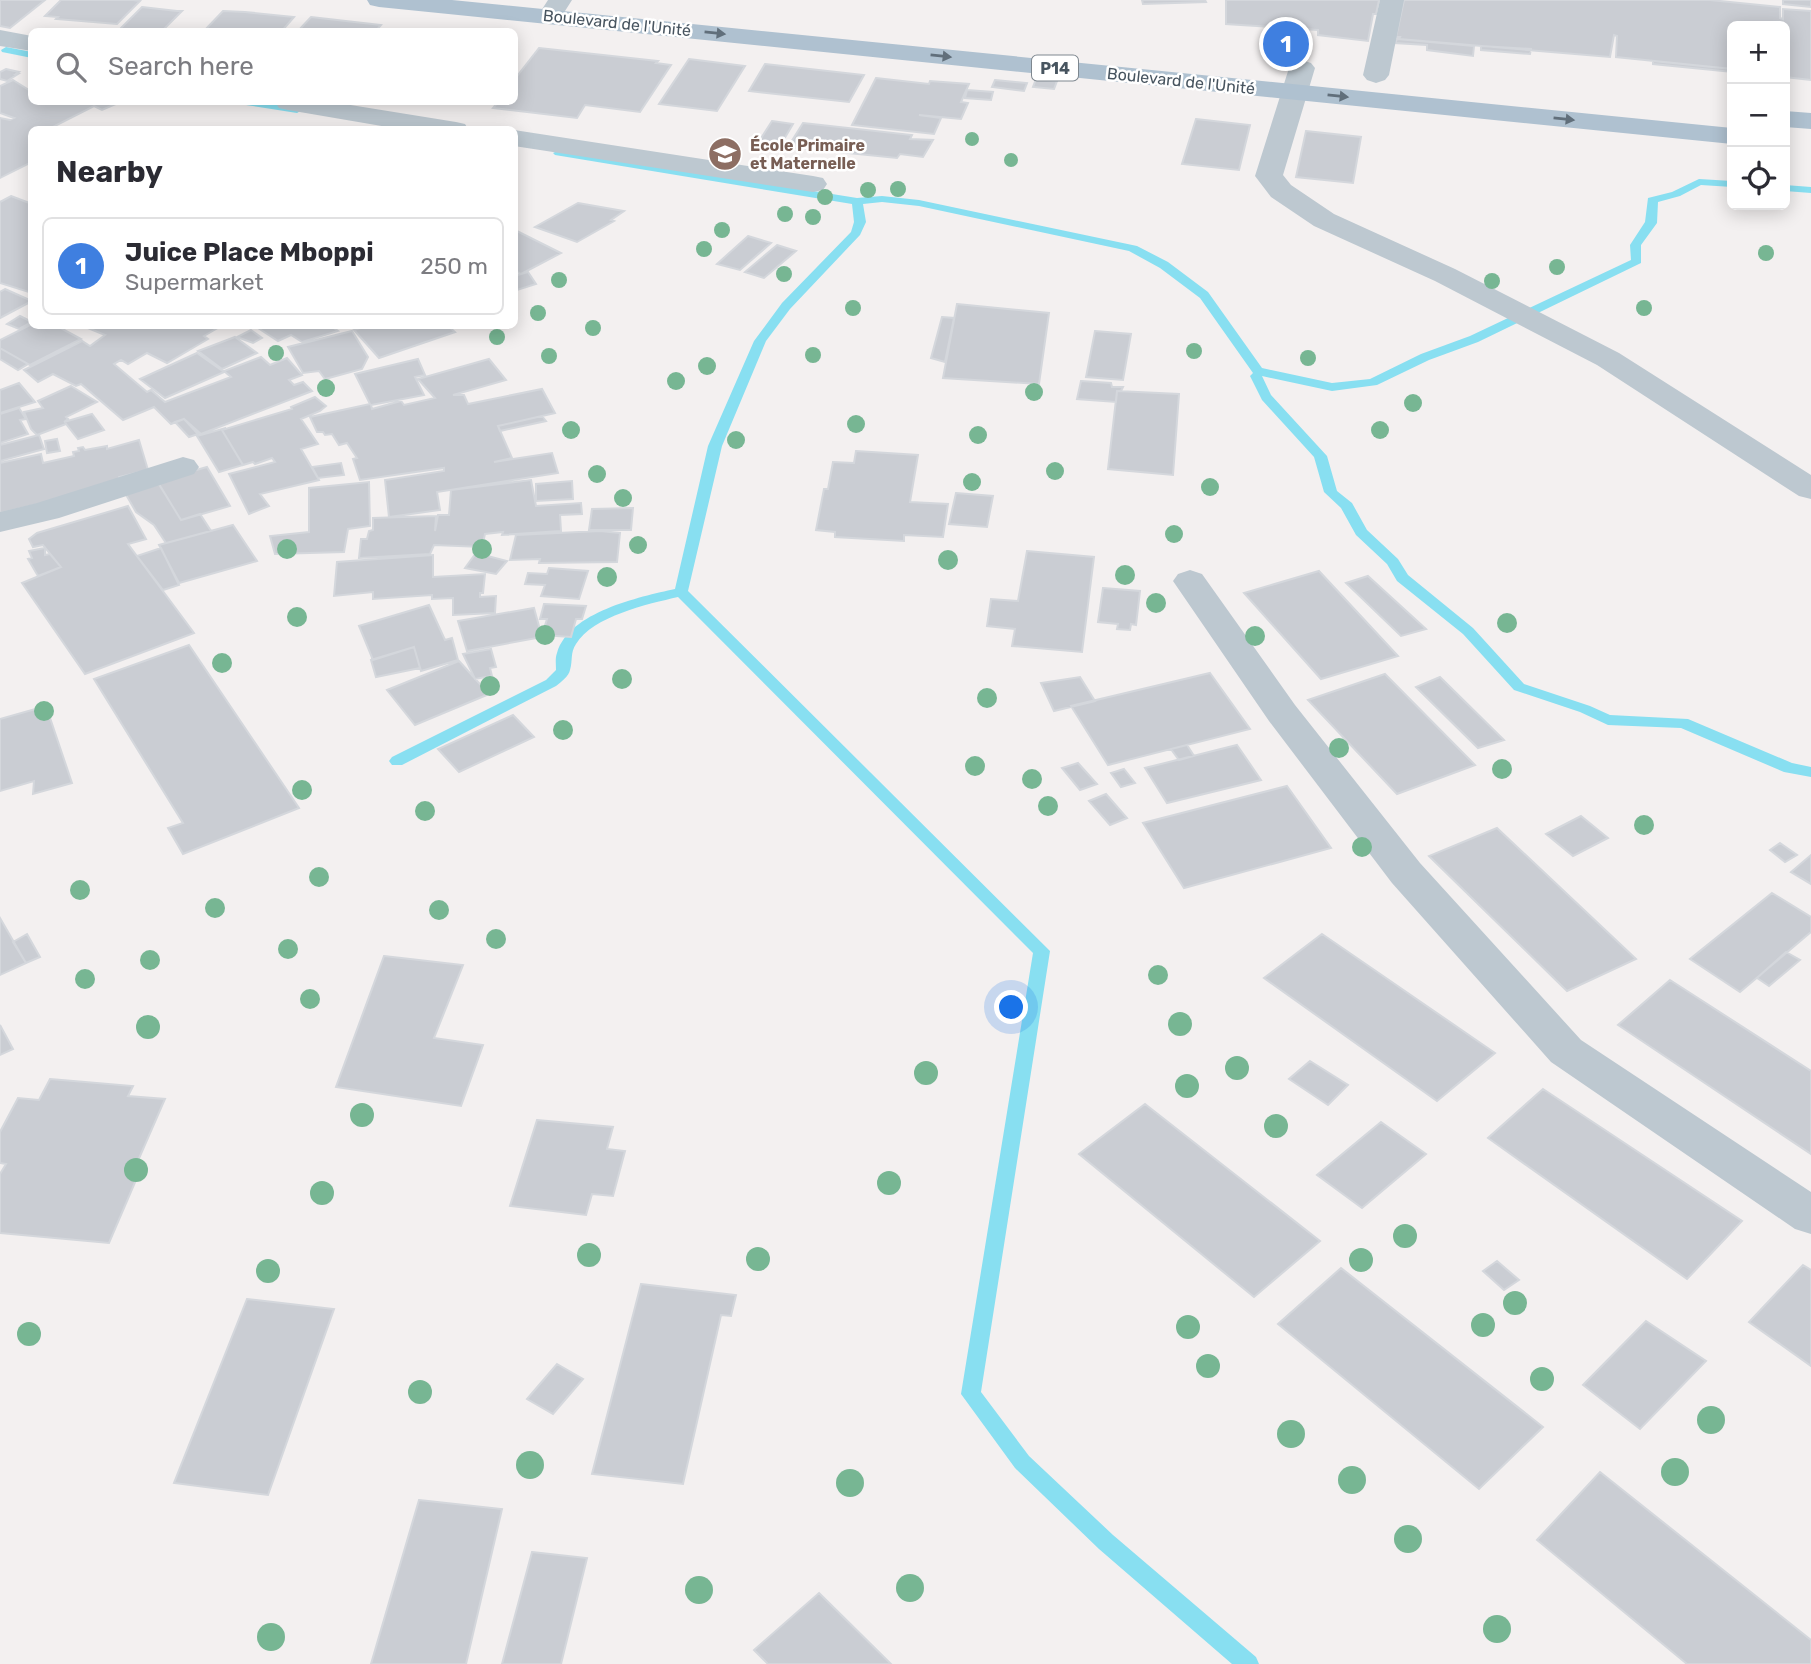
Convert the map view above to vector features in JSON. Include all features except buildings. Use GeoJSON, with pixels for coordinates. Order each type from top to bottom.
{"type":"FeatureCollection","features":[{"type":"Feature","properties":{"kind":"main road","name":"Boulevard de l'Unité"},"geometry":{"type":"LineString","coordinates":[[379,0],[555,8],[1330,76],[1404,78]]}},
{"type":"Feature","properties":{"kind":"main road","name":"Boulevard de l'Unité"},"geometry":{"type":"LineString","coordinates":[[1275,66],[1727,135]]}},
{"type":"Feature","properties":{"kind":"main road"},"geometry":{"type":"LineString","coordinates":[[1527,91],[1727,112]]}},
{"type":"Feature","properties":{"kind":"main road"},"geometry":{"type":"LineString","coordinates":[[1790,119],[1811,121]]}},
{"type":"Feature","properties":{"kind":"main road"},"geometry":{"type":"LineString","coordinates":[[1790,142],[1811,144]]}},
{"type":"Feature","properties":{"kind":"street"},"geometry":{"type":"LineString","coordinates":[[1391,0],[1330,76],[1269,176],[1281,191],[1324,220],[1445,275],[1608,359],[1811,489]]}},
{"type":"Feature","properties":{"kind":"street"},"geometry":{"type":"LineString","coordinates":[[0,37],[28,43]]}},
{"type":"Feature","properties":{"kind":"street"},"geometry":{"type":"LineString","coordinates":[[306,105],[432,126]]}},
{"type":"Feature","properties":{"kind":"street"},"geometry":{"type":"LineString","coordinates":[[518,139],[813,184]]}},
{"type":"Feature","properties":{"kind":"street"},"geometry":{"type":"LineString","coordinates":[[0,522],[47,511],[183,467]]}},
{"type":"Feature","properties":{"kind":"street"},"geometry":{"type":"LineString","coordinates":[[1190,581],[1282,713],[1406,873],[1566,1051],[1811,1216]]}},
{"type":"Feature","properties":{"kind":"waterway"},"geometry":{"type":"LineString","coordinates":[[6,50],[28,54]]}},
{"type":"Feature","properties":{"kind":"waterway"},"geometry":{"type":"LineString","coordinates":[[265,105],[297,110]]}},
{"type":"Feature","properties":{"kind":"waterway"},"geometry":{"type":"LineString","coordinates":[[559,153],[857,201]]}},
{"type":"Feature","properties":{"kind":"waterway"},"geometry":{"type":"LineString","coordinates":[[857,201],[882,199],[919,203],[1133,248],[1164,265],[1204,295],[1258,371],[1332,387],[1373,382],[1425,357],[1474,339],[1637,261],[1635,245],[1651,223],[1652,200],[1676,194],[1699,182],[1727,184]]}},
{"type":"Feature","properties":{"kind":"waterway"},"geometry":{"type":"LineString","coordinates":[[1790,188],[1811,190]]}},
{"type":"Feature","properties":{"kind":"waterway"},"geometry":{"type":"LineString","coordinates":[[681,592],[715,446],[760,341],[786,306],[856,233],[860,222],[857,201]]}},
{"type":"Feature","properties":{"kind":"waterway"},"geometry":{"type":"LineString","coordinates":[[1256,376],[1266,397],[1320,456],[1331,492],[1347,506],[1361,532],[1393,562],[1402,578],[1468,631],[1519,687],[1585,709],[1608,720],[1683,723],[1789,768],[1811,772]]}},
{"type":"Feature","properties":{"kind":"waterway"},"geometry":{"type":"LineString","coordinates":[[397,761],[551,683],[563,671],[564,653],[572,638],[604,615],[681,592]]}},
{"type":"Feature","properties":{"kind":"waterway"},"geometry":{"type":"LineString","coordinates":[[681,592],[1042,951],[971,1394],[1022,1462],[1106,1542],[1248,1664]]}},
{"type":"Feature","properties":{"kind":"place","name":"Juice Place Mboppi"},"geometry":{"type":"Point","coordinates":[1286,44]}},
{"type":"Feature","properties":{"kind":"place","name":"École Primaire et Maternelle"},"geometry":{"type":"Point","coordinates":[725,154]}}]}
